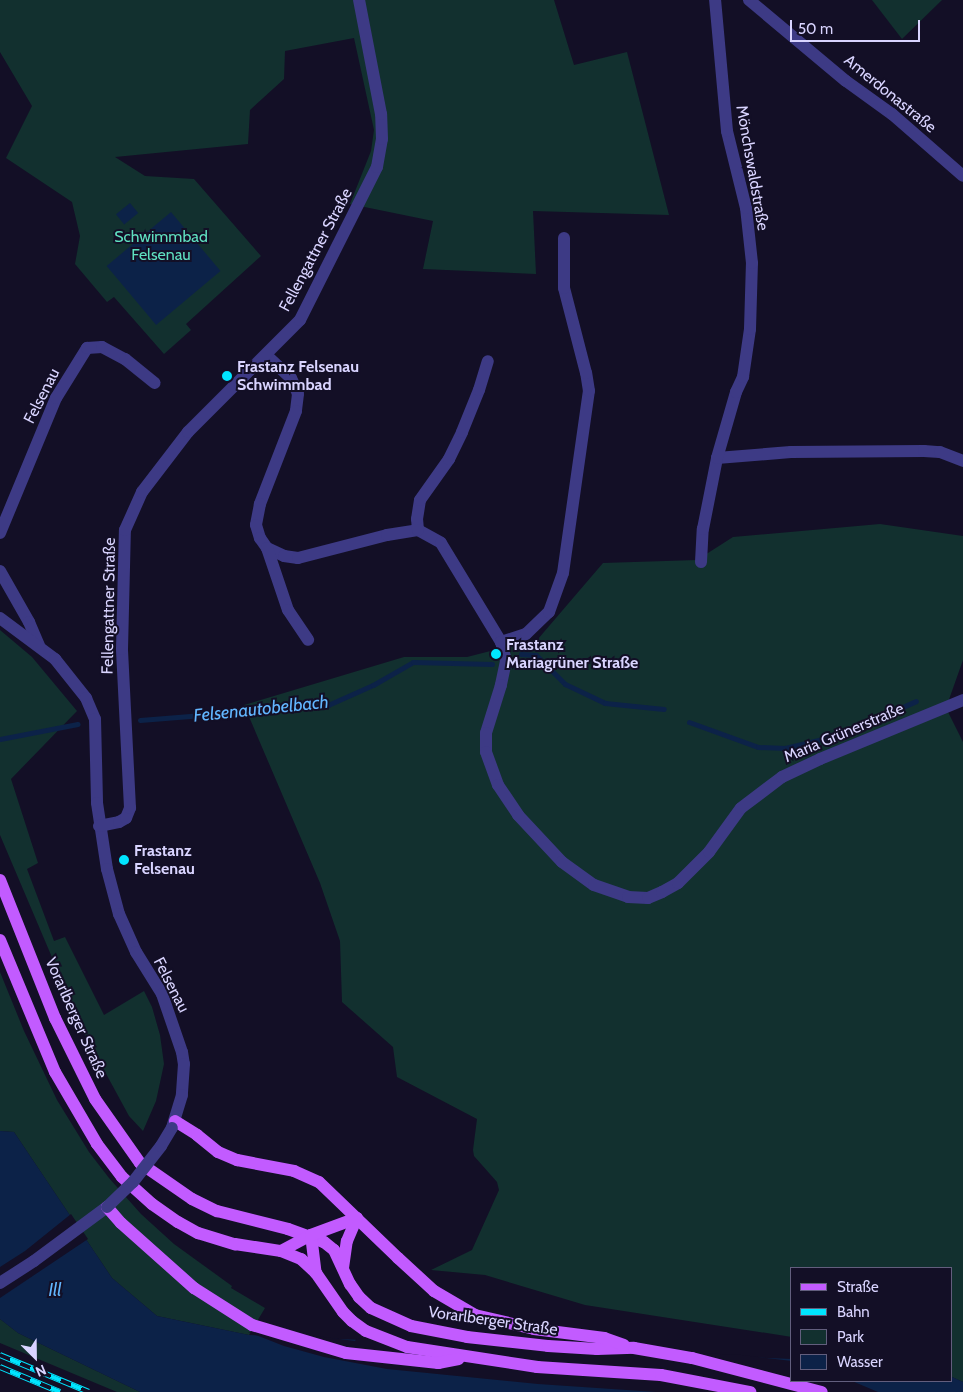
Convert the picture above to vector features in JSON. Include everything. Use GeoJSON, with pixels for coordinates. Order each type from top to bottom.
{"type":"FeatureCollection","features":[{"type":"Feature","properties":{"kind":"main road","name":"Vorarlberger Straße"},"geometry":{"type":"LineString","coordinates":[[0,880],[75,1061],[95,1098],[140,1163],[192,1199],[217,1211],[310,1235],[334,1250],[343,1271],[359,1297],[371,1308],[411,1326],[467,1337],[548,1346],[597,1349],[634,1348],[692,1358],[822,1392]]}},
{"type":"Feature","properties":{"kind":"main road"},"geometry":{"type":"LineString","coordinates":[[0,940],[55,1072],[97,1144],[122,1177],[152,1204],[198,1233],[246,1247],[281,1251],[301,1259],[316,1273],[343,1312],[352,1320],[366,1331],[407,1347],[537,1367],[660,1376],[750,1392]]}},
{"type":"Feature","properties":{"kind":"main road"},"geometry":{"type":"LineString","coordinates":[[174,1124],[197,1135],[218,1152],[237,1160],[294,1171],[319,1182],[434,1291],[475,1315],[499,1322],[604,1338],[634,1348]]}},
{"type":"Feature","properties":{"kind":"main road"},"geometry":{"type":"LineString","coordinates":[[107,1207],[121,1223],[194,1288],[252,1325],[346,1353],[438,1364],[465,1357]]}},
{"type":"Feature","properties":{"kind":"main road"},"geometry":{"type":"LineString","coordinates":[[281,1251],[310,1235],[358,1218],[344,1253],[343,1271]]}},
{"type":"Feature","properties":{"kind":"main road"},"geometry":{"type":"LineString","coordinates":[[310,1235],[316,1273]]}},
{"type":"Feature","properties":{"kind":"street","name":"Fellengattner Straße"},"geometry":{"type":"LineString","coordinates":[[99,826],[118,822],[126,818],[130,808],[122,649],[125,530],[142,492],[188,432],[300,320],[377,167],[382,139],[381,114],[359,0]]}},
{"type":"Feature","properties":{"kind":"street","name":"Mönchswaldstraße"},"geometry":{"type":"LineString","coordinates":[[701,562],[703,529],[717,458],[736,392],[743,377],[750,329],[752,263],[746,208],[727,132],[714,0]]}},
{"type":"Feature","properties":{"kind":"street","name":"Amerdonastraße"},"geometry":{"type":"LineString","coordinates":[[749,0],[846,81],[892,114],[963,176]]}},
{"type":"Feature","properties":{"kind":"street"},"geometry":{"type":"LineString","coordinates":[[501,642],[526,634],[550,612],[563,573],[589,391],[564,288],[564,238]]}},
{"type":"Feature","properties":{"kind":"street","name":"Felsenau"},"geometry":{"type":"LineString","coordinates":[[0,534],[56,398],[87,348],[102,347],[125,359],[155,383]]}},
{"type":"Feature","properties":{"kind":"street"},"geometry":{"type":"LineString","coordinates":[[266,355],[291,378],[298,394],[296,411],[258,512],[256,525],[260,538],[267,548],[288,610],[308,640]]}},
{"type":"Feature","properties":{"kind":"street"},"geometry":{"type":"LineString","coordinates":[[267,548],[284,556],[298,558],[387,535],[418,530],[417,519],[420,500],[449,459],[480,390],[488,361]]}},
{"type":"Feature","properties":{"kind":"street"},"geometry":{"type":"LineString","coordinates":[[717,458],[791,452],[924,451],[940,452],[963,461]]}},
{"type":"Feature","properties":{"kind":"street","name":"Maria Grünerstraße"},"geometry":{"type":"LineString","coordinates":[[418,530],[441,543],[501,642],[506,661],[486,733],[486,752],[498,785],[518,815],[562,862],[594,884],[628,897],[648,898],[678,883],[709,852],[741,808],[782,777],[820,759],[963,700]]}},
{"type":"Feature","properties":{"kind":"street","name":"Felsenau"},"geometry":{"type":"LineString","coordinates":[[0,571],[30,622],[39,646]]}},
{"type":"Feature","properties":{"kind":"street","name":"Felsenau"},"geometry":{"type":"LineString","coordinates":[[0,618],[55,659],[86,698],[95,719],[99,826],[107,869],[119,914],[136,952],[162,994],[182,1052],[184,1064],[182,1095],[174,1124],[162,1146],[133,1182],[107,1207],[34,1261],[0,1283]]}},
{"type":"Feature","properties":{"kind":"green space"},"geometry":{"type":"Polygon","coordinates":[[[0,0],[554,0],[574,65],[627,52],[669,215],[533,211],[536,274],[423,269],[433,221],[350,204],[371,151],[374,130],[354,38],[285,51],[284,79],[250,110],[248,144],[115,157],[145,176],[194,179],[261,256],[186,324],[191,330],[164,354],[114,297],[107,302],[75,264],[80,236],[72,202],[6,158],[32,106],[0,52],[0,0]]]}},
{"type":"Feature","properties":{"kind":"green space"},"geometry":{"type":"Polygon","coordinates":[[[872,0],[942,0],[902,39],[872,0]]]}},
{"type":"Feature","properties":{"kind":"green space"},"geometry":{"type":"Polygon","coordinates":[[[880,524],[963,536],[963,660],[946,708],[963,742],[963,1382],[953,1377],[953,1267],[790,1267],[790,1337],[585,1305],[485,1275],[431,1270],[472,1250],[499,1190],[497,1182],[474,1156],[477,1119],[397,1077],[393,1047],[342,1002],[340,941],[320,883],[244,705],[404,657],[467,657],[538,639],[603,563],[697,560],[733,537],[880,524]]]}},
{"type":"Feature","properties":{"kind":"green space"},"geometry":{"type":"Polygon","coordinates":[[[0,630],[32,657],[77,711],[11,779],[38,863],[27,869],[54,941],[65,937],[104,1015],[144,991],[152,1007],[160,1035],[164,1064],[156,1101],[143,1131],[129,1116],[85,1035],[0,835],[0,630]]]}},
{"type":"Feature","properties":{"kind":"green space"},"geometry":{"type":"Polygon","coordinates":[[[0,972],[24,1031],[57,1100],[89,1152],[109,1178],[141,1214],[174,1244],[232,1286],[231,1288],[265,1308],[249,1335],[157,1316],[112,1278],[14,1132],[0,1131],[0,972]]]}},
{"type":"Feature","properties":{"kind":"green space"},"geometry":{"type":"Polygon","coordinates":[[[0,1319],[18,1333],[140,1392],[117,1392],[0,1343],[0,1319]]]}},
{"type":"Feature","properties":{"kind":"water"},"geometry":{"type":"Polygon","coordinates":[[[130,203],[138,213],[124,224],[116,214],[130,203]]]}},
{"type":"Feature","properties":{"kind":"water","name":"Schwimmbad Felsenau"},"geometry":{"type":"Polygon","coordinates":[[[171,212],[220,271],[156,325],[107,266],[171,212]]]}},
{"type":"Feature","properties":{"kind":"water","name":"Ill"},"geometry":{"type":"Polygon","coordinates":[[[0,1131],[14,1132],[112,1278],[157,1316],[249,1335],[790,1359],[790,1382],[953,1382],[953,1377],[963,1382],[963,1392],[140,1392],[18,1333],[0,1319],[0,1131]]]}},
{"type":"Feature","properties":{"kind":"pier"},"geometry":{"type":"Polygon","coordinates":[[[71,1214],[88,1239],[0,1298],[0,1267],[25,1251],[71,1214]]]}},
{"type":"Feature","properties":{"kind":"pier"},"geometry":{"type":"Polygon","coordinates":[[[248,1332],[316,1336],[355,1341],[357,1338],[742,1355],[790,1361],[790,1382],[854,1382],[878,1392],[656,1392],[538,1384],[387,1369],[324,1357],[284,1346],[248,1332]]]}},
{"type":"Feature","properties":{"kind":"waterway","name":"Felsenautobelbach"},"geometry":{"type":"LineString","coordinates":[[521,654],[536,655],[565,684],[605,703],[664,709]]}},
{"type":"Feature","properties":{"kind":"waterway","name":"Felsenautobelbach"},"geometry":{"type":"LineString","coordinates":[[140,720],[328,705],[373,685],[413,662],[492,664]]}},
{"type":"Feature","properties":{"kind":"waterway","name":"Felsenautobelbach"},"geometry":{"type":"LineString","coordinates":[[689,722],[758,747],[785,748],[839,735],[916,701]]}},
{"type":"Feature","properties":{"kind":"waterway","name":"Felsenautobelbach"},"geometry":{"type":"LineString","coordinates":[[0,739],[78,724]]}},
{"type":"Feature","properties":{"kind":"railway"},"geometry":{"type":"LineString","coordinates":[[0,1355],[89,1392]]}},
{"type":"Feature","properties":{"kind":"railway"},"geometry":{"type":"LineString","coordinates":[[0,1367],[60,1392]]}},
{"type":"Feature","properties":{"kind":"place","name":"Frastanz Felsenau Schwimmbad"},"geometry":{"type":"Point","coordinates":[227,376]}},
{"type":"Feature","properties":{"kind":"place","name":"Frastanz Mariagrüner Straße"},"geometry":{"type":"Point","coordinates":[496,654]}},
{"type":"Feature","properties":{"kind":"place","name":"Frastanz Felsenau"},"geometry":{"type":"Point","coordinates":[124,860]}}]}
